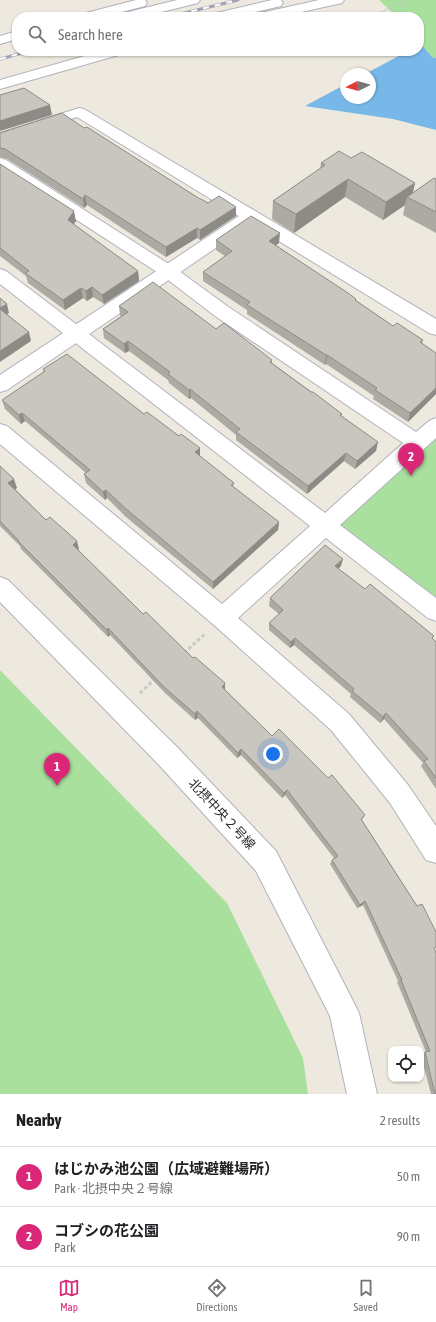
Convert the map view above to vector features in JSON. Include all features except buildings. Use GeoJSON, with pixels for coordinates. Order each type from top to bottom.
{"type":"FeatureCollection","features":[{"type":"Feature","properties":{"kind":"street"},"geometry":{"type":"LineString","coordinates":[[106,12],[154,0]]}},
{"type":"Feature","properties":{"kind":"street"},"geometry":{"type":"LineString","coordinates":[[145,12],[192,0]]}},
{"type":"Feature","properties":{"kind":"street"},"geometry":{"type":"LineString","coordinates":[[238,12],[289,0]]}},
{"type":"Feature","properties":{"kind":"street"},"geometry":{"type":"LineString","coordinates":[[283,12],[337,0]]}},
{"type":"Feature","properties":{"kind":"street"},"geometry":{"type":"LineString","coordinates":[[0,40],[12,36]]}},
{"type":"Feature","properties":{"kind":"street"},"geometry":{"type":"LineString","coordinates":[[0,49],[12,46]]}},
{"type":"Feature","properties":{"kind":"street"},"geometry":{"type":"LineString","coordinates":[[0,72],[59,56]]}},
{"type":"Feature","properties":{"kind":"street"},"geometry":{"type":"LineString","coordinates":[[0,85],[100,56]]}},
{"type":"Feature","properties":{"kind":"street"},"geometry":{"type":"LineString","coordinates":[[0,138],[79,112],[436,328]]}},
{"type":"Feature","properties":{"kind":"street"},"geometry":{"type":"LineString","coordinates":[[0,163],[169,272],[221,311],[418,443]]}},
{"type":"Feature","properties":{"kind":"street"},"geometry":{"type":"LineString","coordinates":[[0,385],[251,216]]}},
{"type":"Feature","properties":{"kind":"street"},"geometry":{"type":"LineString","coordinates":[[0,275],[436,611]]}},
{"type":"Feature","properties":{"kind":"street"},"geometry":{"type":"LineString","coordinates":[[222,618],[436,426]]}},
{"type":"Feature","properties":{"kind":"street"},"geometry":{"type":"LineString","coordinates":[[0,432],[222,618],[340,722],[399,794],[436,850]]}},
{"type":"Feature","properties":{"kind":"street","name":"北摂中央２号線"},"geometry":{"type":"LineString","coordinates":[[0,587],[168,756],[266,861],[344,1013],[362,1094]]}},
{"type":"Feature","properties":{"kind":"path"},"geometry":{"type":"LineString","coordinates":[[382,12],[406,0]]}},
{"type":"Feature","properties":{"kind":"path"},"geometry":{"type":"LineString","coordinates":[[181,656],[222,618]]}},
{"type":"Feature","properties":{"kind":"path"},"geometry":{"type":"LineString","coordinates":[[122,710],[157,677]]}},
{"type":"Feature","properties":{"kind":"green space"},"geometry":{"type":"Polygon","coordinates":[[[379,0],[436,0],[436,58],[432,57],[424,47],[424,12],[392,12],[379,0]]]}},
{"type":"Feature","properties":{"kind":"green space"},"geometry":{"type":"Polygon","coordinates":[[[436,429],[436,597],[337,523],[436,429]]]}},
{"type":"Feature","properties":{"kind":"green space"},"geometry":{"type":"Polygon","coordinates":[[[0,670],[227,903],[303,1058],[308,1094],[0,1094],[0,670]]]}},
{"type":"Feature","properties":{"kind":"water"},"geometry":{"type":"Polygon","coordinates":[[[424,48],[432,57],[436,58],[436,130],[393,119],[305,106],[340,87],[340,104],[376,104],[376,68],[399,56],[424,56],[424,48]]]}},
{"type":"Feature","properties":{"kind":"railway"},"geometry":{"type":"LineString","coordinates":[[189,12],[238,0]]}},
{"type":"Feature","properties":{"kind":"railway"},"geometry":{"type":"LineString","coordinates":[[0,59],[12,56]]}},
{"type":"Feature","properties":{"kind":"place","name":"コブシの花公園"},"geometry":{"type":"Point","coordinates":[411,476]}},
{"type":"Feature","properties":{"kind":"place","name":"はじかみ池公園（広域避難場所）"},"geometry":{"type":"Point","coordinates":[57,786]}}]}
